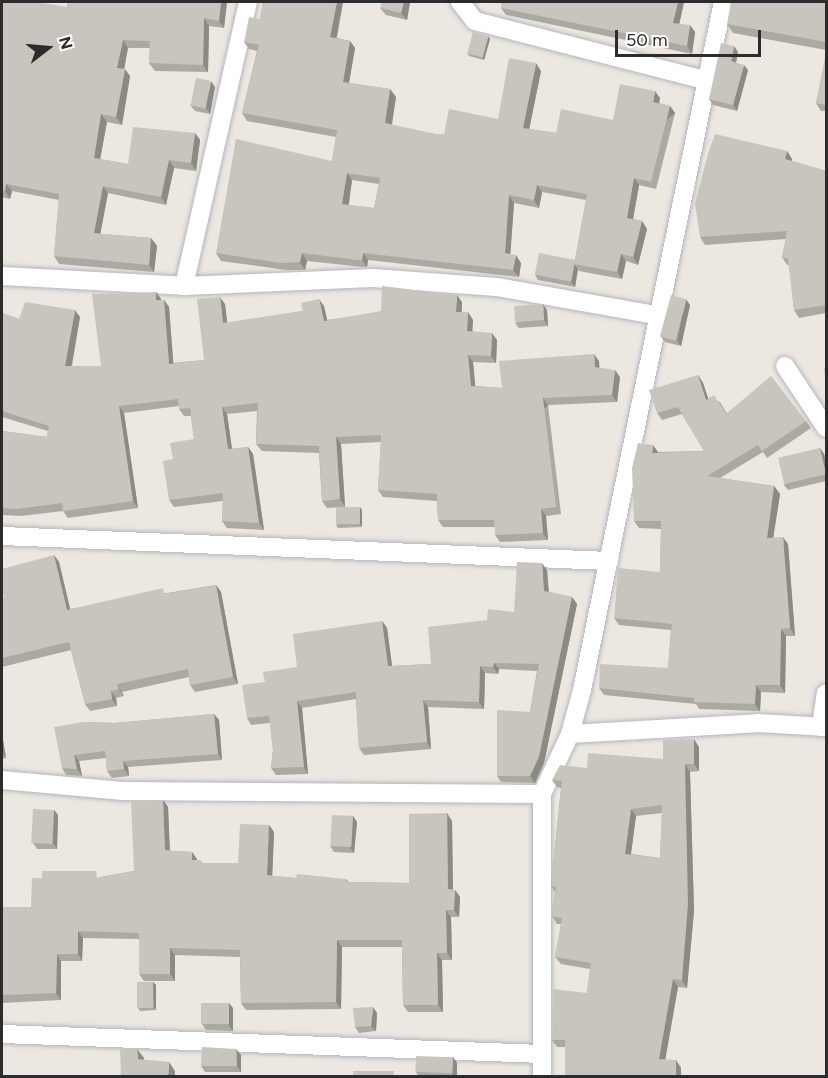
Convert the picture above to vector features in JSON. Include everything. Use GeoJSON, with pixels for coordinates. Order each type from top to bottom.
{"type":"FeatureCollection","features":[{"type":"Feature","properties":{"kind":"street"},"geometry":{"type":"LineString","coordinates":[[184,286],[248,2]]}},
{"type":"Feature","properties":{"kind":"street"},"geometry":{"type":"LineString","coordinates":[[460,2],[475,21],[705,80]]}},
{"type":"Feature","properties":{"kind":"street"},"geometry":{"type":"LineString","coordinates":[[542,1077],[542,794],[570,734],[662,316],[705,80],[723,2]]}},
{"type":"Feature","properties":{"kind":"street"},"geometry":{"type":"LineString","coordinates":[[2,276],[184,286],[373,278],[497,287],[662,316]]}},
{"type":"Feature","properties":{"kind":"street"},"geometry":{"type":"LineString","coordinates":[[785,366],[826,428]]}},
{"type":"Feature","properties":{"kind":"street"},"geometry":{"type":"LineString","coordinates":[[2,536],[609,561]]}},
{"type":"Feature","properties":{"kind":"street"},"geometry":{"type":"LineString","coordinates":[[570,734],[758,723],[824,727],[826,693]]}},
{"type":"Feature","properties":{"kind":"street"},"geometry":{"type":"LineString","coordinates":[[2,780],[123,791],[542,794]]}},
{"type":"Feature","properties":{"kind":"street"},"geometry":{"type":"LineString","coordinates":[[2,1034],[542,1054]]}},
{"type":"Feature","properties":{"kind":"building"},"geometry":{"type":"Polygon","coordinates":[[[2,2],[37,2],[67,7],[68,2],[221,2],[219,21],[204,18],[203,65],[149,63],[150,41],[123,40],[117,68],[125,69],[116,117],[101,114],[94,158],[128,164],[133,127],[195,133],[191,163],[169,160],[161,197],[103,186],[94,233],[151,238],[149,265],[54,256],[59,194],[6,184],[5,191],[2,191],[2,2]]]}},
{"type":"Feature","properties":{"kind":"building"},"geometry":{"type":"Polygon","coordinates":[[[263,2],[337,2],[330,37],[350,41],[343,82],[390,89],[385,123],[435,134],[444,134],[449,109],[498,119],[509,58],[536,63],[523,128],[556,133],[561,109],[613,120],[620,84],[655,91],[653,102],[670,106],[651,182],[634,178],[627,218],[642,221],[633,257],[621,254],[617,272],[574,264],[587,194],[537,185],[534,200],[509,195],[505,253],[516,255],[513,270],[363,253],[362,260],[357,260],[302,253],[300,262],[281,263],[216,253],[236,139],[332,161],[337,130],[242,113],[259,45],[244,42],[249,17],[260,19],[263,2]],[[347,173],[342,204],[374,208],[380,178],[347,173]]]}},
{"type":"Feature","properties":{"kind":"building"},"geometry":{"type":"Polygon","coordinates":[[[382,2],[404,2],[401,13],[380,8],[382,2]]]}},
{"type":"Feature","properties":{"kind":"building"},"geometry":{"type":"Polygon","coordinates":[[[502,2],[678,2],[673,23],[690,25],[687,46],[501,8],[502,2]]]}},
{"type":"Feature","properties":{"kind":"building"},"geometry":{"type":"Polygon","coordinates":[[[731,2],[826,2],[826,42],[727,24],[731,2]]]}},
{"type":"Feature","properties":{"kind":"building"},"geometry":{"type":"Polygon","coordinates":[[[473,32],[488,36],[483,57],[467,53],[473,32]]]}},
{"type":"Feature","properties":{"kind":"building"},"geometry":{"type":"Polygon","coordinates":[[[721,43],[734,46],[731,61],[744,65],[733,105],[709,99],[721,43]]]}},
{"type":"Feature","properties":{"kind":"building"},"geometry":{"type":"Polygon","coordinates":[[[826,57],[826,105],[816,103],[826,57]]]}},
{"type":"Feature","properties":{"kind":"building"},"geometry":{"type":"Polygon","coordinates":[[[196,78],[211,81],[205,108],[191,105],[196,78]]]}},
{"type":"Feature","properties":{"kind":"building"},"geometry":{"type":"Polygon","coordinates":[[[715,134],[787,151],[785,159],[826,171],[826,305],[794,310],[788,259],[782,257],[787,231],[700,237],[695,203],[715,134]]]}},
{"type":"Feature","properties":{"kind":"building"},"geometry":{"type":"Polygon","coordinates":[[[539,253],[575,260],[571,282],[535,275],[539,253]]]}},
{"type":"Feature","properties":{"kind":"building"},"geometry":{"type":"Polygon","coordinates":[[[382,286],[457,295],[456,312],[468,312],[467,331],[492,333],[491,356],[468,355],[471,386],[502,388],[499,361],[594,354],[595,367],[615,370],[612,395],[543,398],[556,507],[541,509],[543,533],[495,535],[494,520],[438,520],[437,494],[378,490],[381,435],[336,437],[340,499],[322,501],[319,446],[256,444],[258,403],[222,407],[228,449],[248,447],[259,523],[222,521],[223,493],[169,500],[163,461],[173,459],[170,443],[194,439],[190,408],[179,409],[178,399],[119,406],[133,501],[63,511],[62,503],[16,509],[2,508],[2,431],[47,437],[49,426],[2,411],[2,313],[19,319],[25,302],[75,310],[65,366],[101,366],[92,294],[156,292],[156,300],[164,300],[169,364],[204,360],[197,299],[220,297],[223,323],[303,311],[301,303],[319,299],[324,321],[381,311],[382,286]]]}},
{"type":"Feature","properties":{"kind":"building"},"geometry":{"type":"Polygon","coordinates":[[[671,295],[686,299],[675,341],[660,337],[671,295]]]}},
{"type":"Feature","properties":{"kind":"building"},"geometry":{"type":"Polygon","coordinates":[[[543,304],[544,320],[515,322],[514,306],[543,304]]]}},
{"type":"Feature","properties":{"kind":"building"},"geometry":{"type":"Polygon","coordinates":[[[698,375],[706,400],[714,395],[726,414],[771,376],[806,421],[762,451],[758,445],[707,476],[774,486],[767,538],[783,537],[790,628],[781,629],[780,685],[756,685],[755,704],[694,702],[694,698],[599,688],[600,664],[668,668],[672,624],[614,618],[618,568],[660,572],[661,521],[634,521],[632,468],[638,443],[653,445],[652,453],[704,451],[678,407],[657,413],[649,390],[698,375]]]}},
{"type":"Feature","properties":{"kind":"building"},"geometry":{"type":"Polygon","coordinates":[[[820,448],[826,474],[784,484],[778,458],[820,448]]]}},
{"type":"Feature","properties":{"kind":"building"},"geometry":{"type":"Polygon","coordinates":[[[336,507],[360,507],[360,524],[336,524],[336,507]]]}},
{"type":"Feature","properties":{"kind":"building"},"geometry":{"type":"Polygon","coordinates":[[[54,555],[67,610],[163,588],[164,594],[216,585],[233,677],[190,685],[188,669],[117,684],[119,689],[111,691],[112,699],[85,704],[69,642],[2,658],[2,598],[4,597],[2,569],[54,555]]]}},
{"type":"Feature","properties":{"kind":"building"},"geometry":{"type":"Polygon","coordinates":[[[517,562],[542,563],[544,591],[572,597],[539,757],[530,776],[497,776],[497,710],[530,712],[539,664],[494,663],[493,667],[480,666],[479,702],[423,700],[427,742],[359,748],[356,692],[297,701],[304,767],[271,768],[273,750],[269,716],[247,718],[242,685],[265,682],[263,672],[297,667],[293,634],[382,621],[388,666],[431,664],[428,627],[487,620],[488,609],[514,612],[517,562]]]}},
{"type":"Feature","properties":{"kind":"building"},"geometry":{"type":"Polygon","coordinates":[[[214,714],[218,754],[123,761],[124,769],[107,771],[105,751],[74,755],[77,769],[62,768],[54,727],[83,722],[115,723],[214,714]]]}},
{"type":"Feature","properties":{"kind":"building"},"geometry":{"type":"Polygon","coordinates":[[[694,739],[694,764],[685,764],[688,904],[682,980],[673,979],[659,1059],[676,1060],[676,1077],[565,1077],[565,1040],[552,1040],[553,989],[587,993],[591,963],[555,957],[562,918],[552,916],[556,887],[551,886],[562,781],[552,780],[560,765],[587,768],[588,753],[663,759],[663,740],[694,739]],[[662,805],[631,809],[625,854],[660,858],[662,805]]]}},
{"type":"Feature","properties":{"kind":"building"},"geometry":{"type":"Polygon","coordinates":[[[163,800],[165,850],[192,852],[192,860],[201,860],[201,863],[238,863],[240,824],[269,825],[267,875],[296,878],[297,874],[346,879],[346,882],[409,883],[409,814],[447,813],[448,889],[455,890],[454,910],[446,910],[447,953],[437,953],[438,1005],[403,1005],[402,940],[337,940],[336,1002],[241,1003],[240,950],[170,948],[170,974],[139,974],[139,933],[78,931],[78,954],[57,954],[56,993],[2,995],[2,907],[31,907],[32,878],[42,878],[42,871],[96,871],[97,878],[134,871],[131,801],[163,800]]]}},
{"type":"Feature","properties":{"kind":"building"},"geometry":{"type":"Polygon","coordinates":[[[33,809],[54,810],[52,844],[31,843],[33,809]]]}},
{"type":"Feature","properties":{"kind":"building"},"geometry":{"type":"Polygon","coordinates":[[[332,815],[353,816],[351,847],[330,846],[332,815]]]}},
{"type":"Feature","properties":{"kind":"building"},"geometry":{"type":"Polygon","coordinates":[[[137,982],[153,982],[153,1008],[137,1008],[137,982]]]}},
{"type":"Feature","properties":{"kind":"building"},"geometry":{"type":"Polygon","coordinates":[[[201,1003],[229,1003],[229,1024],[201,1024],[201,1003]]]}},
{"type":"Feature","properties":{"kind":"building"},"geometry":{"type":"Polygon","coordinates":[[[373,1007],[371,1026],[355,1027],[353,1008],[373,1007]]]}},
{"type":"Feature","properties":{"kind":"building"},"geometry":{"type":"Polygon","coordinates":[[[202,1047],[236,1049],[237,1066],[201,1066],[202,1047]]]}},
{"type":"Feature","properties":{"kind":"building"},"geometry":{"type":"Polygon","coordinates":[[[120,1049],[137,1049],[138,1059],[169,1062],[168,1077],[121,1077],[120,1049]]]}},
{"type":"Feature","properties":{"kind":"building"},"geometry":{"type":"Polygon","coordinates":[[[416,1056],[453,1057],[452,1073],[415,1072],[416,1056]]]}},
{"type":"Feature","properties":{"kind":"building"},"geometry":{"type":"Polygon","coordinates":[[[353,1071],[394,1071],[394,1076],[353,1076],[353,1071]]]}}]}
